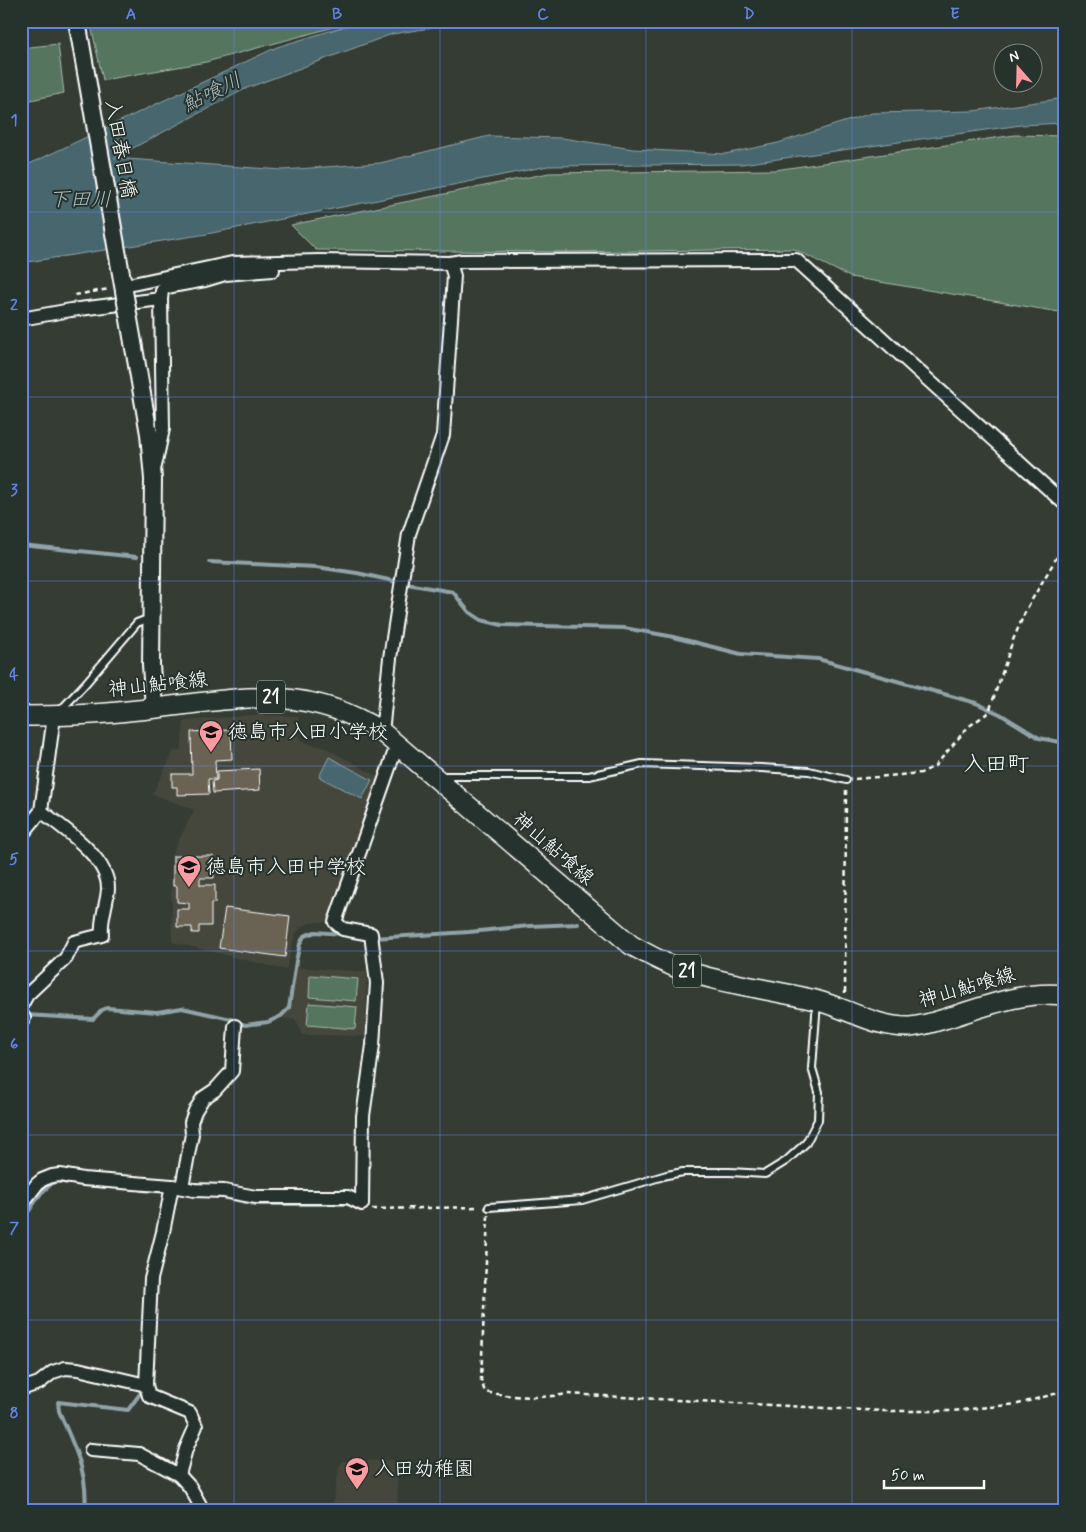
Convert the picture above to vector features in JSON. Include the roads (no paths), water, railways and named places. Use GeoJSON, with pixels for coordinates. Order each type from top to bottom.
{"type":"FeatureCollection","features":[{"type":"Feature","properties":{"kind":"main road","name":"神山鮎喰線"},"geometry":{"type":"LineString","coordinates":[[21,716],[54,716],[252,698],[294,699],[323,704],[364,720],[382,732],[631,945],[674,967],[697,974],[817,1000],[875,1022],[894,1026],[910,1027],[925,1025],[1029,994],[1065,994]]}},
{"type":"Feature","properties":{"kind":"street","name":"入田春日橋"},"geometry":{"type":"LineString","coordinates":[[77,21],[149,434],[153,478],[151,665],[154,708]]}},
{"type":"Feature","properties":{"kind":"street"},"geometry":{"type":"LineString","coordinates":[[123,287],[232,263],[796,260],[1065,504]]}},
{"type":"Feature","properties":{"kind":"street"},"geometry":{"type":"LineString","coordinates":[[153,478],[164,429],[161,298],[164,288],[225,274],[261,270],[304,270],[321,267],[329,261]]}},
{"type":"Feature","properties":{"kind":"street"},"geometry":{"type":"LineString","coordinates":[[382,732],[409,534],[443,435],[454,276],[450,263]]}},
{"type":"Feature","properties":{"kind":"street"},"geometry":{"type":"LineString","coordinates":[[21,319],[161,298]]}},
{"type":"Feature","properties":{"kind":"street"},"geometry":{"type":"LineString","coordinates":[[21,836],[42,811],[54,716]]}},
{"type":"Feature","properties":{"kind":"street"},"geometry":{"type":"LineString","coordinates":[[21,1205],[37,1184],[52,1176],[60,1175],[174,1190],[224,1191],[256,1197],[348,1198],[362,1204],[363,1116],[373,1045],[376,983],[371,934],[343,929],[335,922],[398,745]]}},
{"type":"Feature","properties":{"kind":"street"},"geometry":{"type":"LineString","coordinates":[[22,1015],[27,995],[66,958],[74,942],[102,934],[100,923],[106,905],[108,886],[104,871],[88,849],[42,811]]}},
{"type":"Feature","properties":{"kind":"street"},"geometry":{"type":"LineString","coordinates":[[179,1475],[186,1449],[196,1426],[190,1413],[149,1396],[146,1385],[151,1279],[174,1190],[192,1134],[191,1122],[203,1098],[215,1090],[232,1071],[235,1026]]}},
{"type":"Feature","properties":{"kind":"street"},"geometry":{"type":"LineString","coordinates":[[21,1389],[38,1383],[53,1372],[64,1368],[78,1369],[146,1385]]}},
{"type":"Feature","properties":{"kind":"street"},"geometry":{"type":"LineString","coordinates":[[91,1450],[138,1454],[179,1475],[190,1487],[200,1505],[201,1511]]}},
{"type":"Feature","properties":{"kind":"lane"},"geometry":{"type":"LineString","coordinates":[[54,716],[86,684],[137,623],[151,617]]}},
{"type":"Feature","properties":{"kind":"lane"},"geometry":{"type":"LineString","coordinates":[[435,776],[589,776],[642,764],[809,771],[846,780]]}},
{"type":"Feature","properties":{"kind":"lane"},"geometry":{"type":"LineString","coordinates":[[489,1207],[582,1200],[683,1172],[765,1174],[786,1161],[806,1143],[818,1120],[819,1092],[812,1068],[817,1000]]}},
{"type":"Feature","properties":{"kind":"water","name":"下田川"},"geometry":{"type":"Polygon","coordinates":[[[362,21],[474,21],[392,34],[247,88],[114,158],[283,170],[380,163],[489,136],[562,138],[633,149],[725,154],[778,143],[872,113],[973,111],[1065,98],[1065,123],[1021,125],[742,164],[548,166],[207,234],[21,263],[21,168],[277,47],[362,21]]]}},
{"type":"Feature","properties":{"kind":"water"},"geometry":{"type":"Polygon","coordinates":[[[329,757],[372,780],[362,799],[319,777],[329,757]]]}},
{"type":"Feature","properties":{"kind":"waterway"},"geometry":{"type":"LineString","coordinates":[[21,545],[137,557]]}},
{"type":"Feature","properties":{"kind":"waterway"},"geometry":{"type":"LineString","coordinates":[[209,562],[316,567],[453,592],[469,612],[481,620],[502,625],[624,628],[669,636],[741,654],[818,659],[976,703],[1000,714],[1039,738],[1065,743]]}},
{"type":"Feature","properties":{"kind":"waterway"},"geometry":{"type":"LineString","coordinates":[[374,938],[578,924]]}},
{"type":"Feature","properties":{"kind":"waterway"},"geometry":{"type":"LineString","coordinates":[[26,1015],[93,1019],[102,1010],[107,1008],[157,1012],[182,1008],[231,1019],[245,1025],[268,1022],[281,1016],[289,1008],[296,961],[304,936],[315,932],[342,934]]}},
{"type":"Feature","properties":{"kind":"waterway"},"geometry":{"type":"LineString","coordinates":[[21,1214],[28,1212],[41,1193],[55,1181],[69,1183]]}},
{"type":"Feature","properties":{"kind":"waterway"},"geometry":{"type":"LineString","coordinates":[[141,1190],[169,1192]]}},
{"type":"Feature","properties":{"kind":"waterway"},"geometry":{"type":"LineString","coordinates":[[218,1196],[256,1204],[349,1204]]}},
{"type":"Feature","properties":{"kind":"waterway"},"geometry":{"type":"LineString","coordinates":[[85,1511],[86,1497],[82,1471],[59,1411],[58,1402],[128,1410],[142,1391]]}},
{"type":"Feature","properties":{"kind":"place","name":"徳島市入田小学校"},"geometry":{"type":"Point","coordinates":[211,753]}},
{"type":"Feature","properties":{"kind":"place","name":"徳島市入田中学校"},"geometry":{"type":"Point","coordinates":[189,888]}},
{"type":"Feature","properties":{"kind":"place","name":"入田幼稚園"},"geometry":{"type":"Point","coordinates":[357,1490]}},
{"type":"Feature","properties":{"kind":"district","name":"入田町"},"geometry":{"type":"Point","coordinates":[996,765]}},
{"type":"Feature","properties":{"kind":"water label","name":"鮎喰川"},"geometry":{"type":"Point","coordinates":[212,93]}}]}
